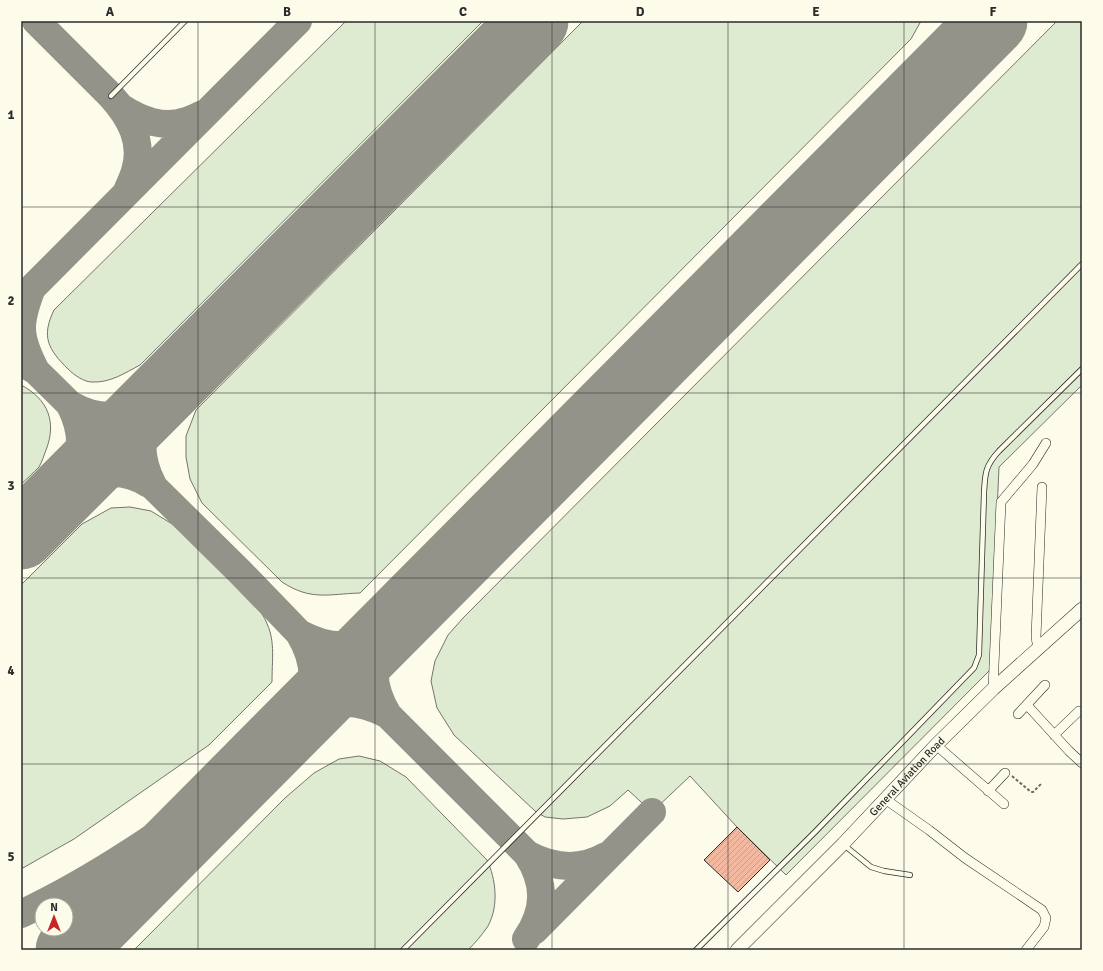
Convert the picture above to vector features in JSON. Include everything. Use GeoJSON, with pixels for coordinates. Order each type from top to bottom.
{"type":"FeatureCollection","features":[{"type":"Feature","properties":{"kind":"main road","name":"General Aviation Road"},"geometry":{"type":"LineString","coordinates":[[737,950],[843,844],[936,745],[993,689],[1041,648],[1082,609]]}},
{"type":"Feature","properties":{"kind":"street"},"geometry":{"type":"LineString","coordinates":[[993,689],[1001,502],[1033,464],[1046,443]]}},
{"type":"Feature","properties":{"kind":"street"},"geometry":{"type":"LineString","coordinates":[[1041,648],[1036,637],[1042,487]]}},
{"type":"Feature","properties":{"kind":"street"},"geometry":{"type":"LineString","coordinates":[[1018,714],[1045,685]]}},
{"type":"Feature","properties":{"kind":"street"},"geometry":{"type":"LineString","coordinates":[[1027,705],[1082,763]]}},
{"type":"Feature","properties":{"kind":"street"},"geometry":{"type":"LineString","coordinates":[[1054,735],[1079,711]]}},
{"type":"Feature","properties":{"kind":"street"},"geometry":{"type":"LineString","coordinates":[[936,745],[1004,804]]}},
{"type":"Feature","properties":{"kind":"street"},"geometry":{"type":"LineString","coordinates":[[988,791],[1005,773]]}},
{"type":"Feature","properties":{"kind":"street"},"geometry":{"type":"LineString","coordinates":[[885,799],[965,858],[1042,910],[1046,918],[1044,927],[1026,950]]}},
{"type":"Feature","properties":{"kind":"lane"},"geometry":{"type":"LineString","coordinates":[[111,96],[185,21]]}},
{"type":"Feature","properties":{"kind":"lane"},"geometry":{"type":"LineString","coordinates":[[403,950],[1082,264]]}},
{"type":"Feature","properties":{"kind":"lane"},"geometry":{"type":"LineString","coordinates":[[696,950],[815,832],[974,668],[980,651],[984,493],[986,469],[991,460],[999,451],[1082,369]]}},
{"type":"Feature","properties":{"kind":"lane"},"geometry":{"type":"LineString","coordinates":[[843,844],[872,867],[884,871],[910,875]]}},
{"type":"Feature","properties":{"kind":"path"},"geometry":{"type":"LineString","coordinates":[[1005,773],[1008,773],[1031,792],[1033,792],[1042,783]]}},
{"type":"Feature","properties":{"kind":"green space"},"geometry":{"type":"Polygon","coordinates":[[[346,21],[483,21],[140,365],[117,377],[99,382],[86,381],[73,374],[51,349],[47,335],[50,319],[54,310],[346,21]]]}},
{"type":"Feature","properties":{"kind":"green space"},"geometry":{"type":"Polygon","coordinates":[[[583,21],[921,21],[911,39],[360,593],[320,595],[302,592],[292,588],[282,582],[202,503],[190,479],[186,457],[186,436],[196,410],[583,21]]]}},
{"type":"Feature","properties":{"kind":"green space"},"geometry":{"type":"Polygon","coordinates":[[[1057,21],[1082,21],[1082,385],[999,467],[990,670],[786,875],[737,827],[690,776],[652,812],[628,790],[610,806],[587,817],[563,819],[545,817],[535,811],[454,735],[437,708],[431,681],[435,661],[448,635],[464,617],[1057,21]]]}},
{"type":"Feature","properties":{"kind":"green space"},"geometry":{"type":"Polygon","coordinates":[[[21,385],[38,397],[44,404],[48,412],[51,430],[46,450],[39,467],[21,484],[21,385]]]}},
{"type":"Feature","properties":{"kind":"green space"},"geometry":{"type":"Polygon","coordinates":[[[130,507],[151,511],[177,527],[259,609],[269,628],[271,636],[273,653],[272,682],[209,745],[74,839],[21,869],[21,585],[82,524],[111,508],[130,507]]]}},
{"type":"Feature","properties":{"kind":"green space"},"geometry":{"type":"Polygon","coordinates":[[[359,756],[380,761],[406,777],[487,860],[494,884],[494,910],[488,926],[468,950],[134,950],[285,798],[314,773],[339,759],[359,756]]]}},
{"type":"Feature","properties":{"kind":"building"},"geometry":{"type":"Polygon","coordinates":[[[737,827],[770,860],[738,892],[704,860],[737,827]]]}},
{"type":"Feature","properties":{"kind":"taxiway"},"geometry":{"type":"LineString","coordinates":[[36,21],[111,96],[124,112],[134,130],[138,150],[137,160],[135,171],[127,191]]}},
{"type":"Feature","properties":{"kind":"taxiway"},"geometry":{"type":"LineString","coordinates":[[21,299],[298,21]]}},
{"type":"Feature","properties":{"kind":"taxiway"},"geometry":{"type":"LineString","coordinates":[[905,109],[966,21]]}},
{"type":"Feature","properties":{"kind":"taxiway"},"geometry":{"type":"LineString","coordinates":[[122,108],[136,116],[161,124],[178,123],[203,114]]}},
{"type":"Feature","properties":{"kind":"taxiway"},"geometry":{"type":"LineString","coordinates":[[32,288],[24,311],[22,330],[26,348],[36,371]]}},
{"type":"Feature","properties":{"kind":"taxiway"},"geometry":{"type":"LineString","coordinates":[[21,362],[36,371],[240,572],[299,633],[305,644],[312,665],[312,687],[305,708],[299,719]]}},
{"type":"Feature","properties":{"kind":"taxiway"},"geometry":{"type":"LineString","coordinates":[[73,406],[94,414],[116,416],[136,410],[156,399]]}},
{"type":"Feature","properties":{"kind":"taxiway"},"geometry":{"type":"LineString","coordinates":[[153,485],[144,463],[142,442],[147,421],[156,399]]}},
{"type":"Feature","properties":{"kind":"taxiway"},"geometry":{"type":"LineString","coordinates":[[66,489],[76,469],[80,448],[78,427],[70,405]]}},
{"type":"Feature","properties":{"kind":"taxiway"},"geometry":{"type":"LineString","coordinates":[[66,489],[76,483],[96,475],[107,473],[128,475],[149,484]]}},
{"type":"Feature","properties":{"kind":"taxiway"},"geometry":{"type":"LineString","coordinates":[[389,629],[378,651],[375,672],[375,683],[378,693],[388,715],[527,854],[538,875],[541,896],[540,907],[533,928],[526,939]]}},
{"type":"Feature","properties":{"kind":"taxiway"},"geometry":{"type":"LineString","coordinates":[[299,633],[323,643],[345,645],[366,641],[389,629]]}},
{"type":"Feature","properties":{"kind":"taxiway"},"geometry":{"type":"LineString","coordinates":[[299,719],[321,707],[342,703],[364,705],[388,715]]}},
{"type":"Feature","properties":{"kind":"taxiway"},"geometry":{"type":"LineString","coordinates":[[21,914],[80,883],[138,848],[248,771]]}},
{"type":"Feature","properties":{"kind":"taxiway"},"geometry":{"type":"LineString","coordinates":[[534,931],[652,812]]}},
{"type":"Feature","properties":{"kind":"taxiway"},"geometry":{"type":"LineString","coordinates":[[527,854],[537,859],[566,866],[586,864],[606,856]]}},
{"type":"Feature","properties":{"kind":"runway"},"geometry":{"type":"LineString","coordinates":[[21,535],[534,21]]}},
{"type":"Feature","properties":{"kind":"runway"},"geometry":{"type":"LineString","coordinates":[[70,950],[993,21]]}}]}
